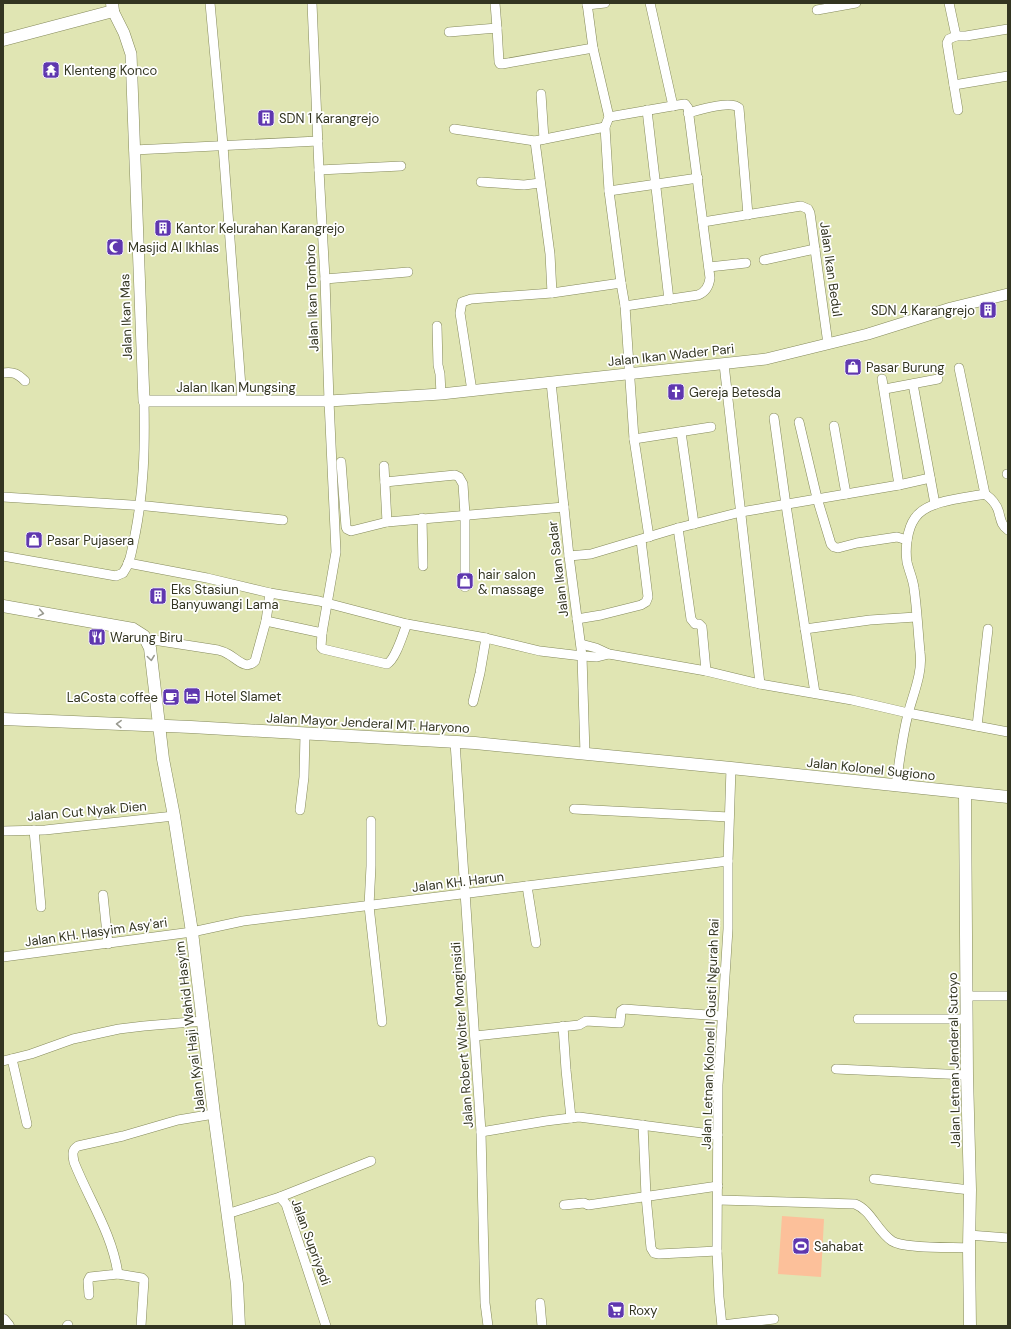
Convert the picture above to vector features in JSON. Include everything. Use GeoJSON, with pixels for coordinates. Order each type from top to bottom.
{"type":"FeatureCollection","features":[{"type":"Feature","properties":{"kind":"main road"},"geometry":{"type":"LineString","coordinates":[[3,40],[93,17],[113,7]]}},
{"type":"Feature","properties":{"kind":"main road"},"geometry":{"type":"LineString","coordinates":[[3,606],[124,627],[140,632],[147,639]]}},
{"type":"Feature","properties":{"kind":"main road","name":"Jalan Kyai Haji Wahid Hasyim"},"geometry":{"type":"LineString","coordinates":[[147,639],[150,648],[163,759],[174,816],[192,932],[214,1114],[237,1284],[239,1326]]}},
{"type":"Feature","properties":{"kind":"main road","name":"Jalan Mayor Jenderal MT. Haryono"},"geometry":{"type":"LineString","coordinates":[[3,719],[475,743],[731,768]]}},
{"type":"Feature","properties":{"kind":"main road","name":"Jalan Kolonel Sugiono"},"geometry":{"type":"LineString","coordinates":[[731,768],[1008,797]]}},
{"type":"Feature","properties":{"kind":"main road","name":"Jalan Letnan Jenderal Sutoyo"},"geometry":{"type":"LineString","coordinates":[[966,793],[970,1326]]}},
{"type":"Feature","properties":{"kind":"main road"},"geometry":{"type":"LineString","coordinates":[[3,1320],[8,1326]]}},
{"type":"Feature","properties":{"kind":"street"},"geometry":{"type":"LineString","coordinates":[[210,3],[223,146],[242,400]]}},
{"type":"Feature","properties":{"kind":"street","name":"Jalan Ikan Tombro"},"geometry":{"type":"LineString","coordinates":[[312,3],[325,279],[334,561],[320,647],[323,650],[387,664],[394,655],[407,624]]}},
{"type":"Feature","properties":{"kind":"street"},"geometry":{"type":"LineString","coordinates":[[495,3],[500,64],[593,48]]}},
{"type":"Feature","properties":{"kind":"street"},"geometry":{"type":"LineString","coordinates":[[578,619],[641,605],[646,602],[648,597],[645,539],[634,439],[625,306],[609,191],[605,127],[609,117],[593,48],[587,4],[605,3]]}},
{"type":"Feature","properties":{"kind":"street"},"geometry":{"type":"LineString","coordinates":[[650,3],[673,106]]}},
{"type":"Feature","properties":{"kind":"street"},"geometry":{"type":"LineString","coordinates":[[817,10],[856,3]]}},
{"type":"Feature","properties":{"kind":"street"},"geometry":{"type":"LineString","coordinates":[[949,3],[956,36]]}},
{"type":"Feature","properties":{"kind":"street","name":"Jalan Ikan Mas"},"geometry":{"type":"LineString","coordinates":[[113,7],[124,33],[130,54],[144,401],[144,464],[141,506],[128,563]]}},
{"type":"Feature","properties":{"kind":"street"},"geometry":{"type":"LineString","coordinates":[[449,32],[496,28]]}},
{"type":"Feature","properties":{"kind":"street"},"geometry":{"type":"LineString","coordinates":[[958,110],[947,43],[949,39],[956,36],[966,36],[1008,29]]}},
{"type":"Feature","properties":{"kind":"street"},"geometry":{"type":"LineString","coordinates":[[954,85],[1008,76]]}},
{"type":"Feature","properties":{"kind":"street"},"geometry":{"type":"LineString","coordinates":[[541,94],[539,140],[540,183],[550,254],[552,293]]}},
{"type":"Feature","properties":{"kind":"street"},"geometry":{"type":"LineString","coordinates":[[609,117],[684,104],[688,108],[710,278],[709,286],[702,293],[669,300],[625,306]]}},
{"type":"Feature","properties":{"kind":"street"},"geometry":{"type":"LineString","coordinates":[[688,113],[708,108],[732,105],[739,108],[748,215]]}},
{"type":"Feature","properties":{"kind":"street"},"geometry":{"type":"LineString","coordinates":[[647,110],[669,300]]}},
{"type":"Feature","properties":{"kind":"street"},"geometry":{"type":"LineString","coordinates":[[454,129],[539,140],[605,127]]}},
{"type":"Feature","properties":{"kind":"street"},"geometry":{"type":"LineString","coordinates":[[134,150],[318,141]]}},
{"type":"Feature","properties":{"kind":"street"},"geometry":{"type":"LineString","coordinates":[[319,170],[402,166]]}},
{"type":"Feature","properties":{"kind":"street"},"geometry":{"type":"LineString","coordinates":[[609,191],[698,178]]}},
{"type":"Feature","properties":{"kind":"street"},"geometry":{"type":"LineString","coordinates":[[481,182],[524,185],[540,183]]}},
{"type":"Feature","properties":{"kind":"street","name":"Jalan Ikan Bedul"},"geometry":{"type":"LineString","coordinates":[[703,222],[801,206],[805,207],[810,213],[828,344]]}},
{"type":"Feature","properties":{"kind":"street"},"geometry":{"type":"LineString","coordinates":[[764,260],[815,249]]}},
{"type":"Feature","properties":{"kind":"street"},"geometry":{"type":"LineString","coordinates":[[709,267],[746,263]]}},
{"type":"Feature","properties":{"kind":"street"},"geometry":{"type":"LineString","coordinates":[[325,279],[408,272]]}},
{"type":"Feature","properties":{"kind":"street"},"geometry":{"type":"LineString","coordinates":[[472,391],[460,313],[462,302],[471,299],[552,293],[621,283]]}},
{"type":"Feature","properties":{"kind":"street","name":"Jalan Ikan Wader Pari"},"geometry":{"type":"LineString","coordinates":[[328,401],[441,394],[766,359],[868,334],[951,308],[1008,294]]}},
{"type":"Feature","properties":{"kind":"street"},"geometry":{"type":"LineString","coordinates":[[437,326],[438,365],[441,394]]}},
{"type":"Feature","properties":{"kind":"street"},"geometry":{"type":"LineString","coordinates":[[724,364],[760,684]]}},
{"type":"Feature","properties":{"kind":"street"},"geometry":{"type":"LineString","coordinates":[[959,368],[982,473],[985,494],[992,499],[999,513],[1000,520],[1004,527],[1008,530]]}},
{"type":"Feature","properties":{"kind":"street"},"geometry":{"type":"LineString","coordinates":[[3,373],[8,372],[17,374],[25,381]]}},
{"type":"Feature","properties":{"kind":"street"},"geometry":{"type":"LineString","coordinates":[[882,379],[885,389],[899,485]]}},
{"type":"Feature","properties":{"kind":"street"},"geometry":{"type":"LineString","coordinates":[[885,389],[938,379]]}},
{"type":"Feature","properties":{"kind":"street","name":"Jalan Ikan Sadar"},"geometry":{"type":"LineString","coordinates":[[551,382],[569,556],[581,644],[585,754]]}},
{"type":"Feature","properties":{"kind":"street"},"geometry":{"type":"LineString","coordinates":[[912,384],[935,504]]}},
{"type":"Feature","properties":{"kind":"street","name":"Jalan Ikan Mungsing"},"geometry":{"type":"LineString","coordinates":[[144,401],[328,401]]}},
{"type":"Feature","properties":{"kind":"street"},"geometry":{"type":"LineString","coordinates":[[774,418],[814,693]]}},
{"type":"Feature","properties":{"kind":"street"},"geometry":{"type":"LineString","coordinates":[[799,422],[817,498],[831,544],[838,548],[857,543],[897,537],[907,540]]}},
{"type":"Feature","properties":{"kind":"street"},"geometry":{"type":"LineString","coordinates":[[834,426],[846,494]]}},
{"type":"Feature","properties":{"kind":"street"},"geometry":{"type":"LineString","coordinates":[[634,439],[711,427]]}},
{"type":"Feature","properties":{"kind":"street"},"geometry":{"type":"LineString","coordinates":[[681,432],[694,524]]}},
{"type":"Feature","properties":{"kind":"street"},"geometry":{"type":"LineString","coordinates":[[341,462],[347,529],[351,531],[387,522],[422,518],[564,507]]}},
{"type":"Feature","properties":{"kind":"street"},"geometry":{"type":"LineString","coordinates":[[384,466],[387,522]]}},
{"type":"Feature","properties":{"kind":"street"},"geometry":{"type":"LineString","coordinates":[[385,482],[455,476],[459,477],[463,484],[465,515],[465,587]]}},
{"type":"Feature","properties":{"kind":"street"},"geometry":{"type":"LineString","coordinates":[[569,556],[591,554],[678,528],[741,512],[899,485],[930,478]]}},
{"type":"Feature","properties":{"kind":"street"},"geometry":{"type":"LineString","coordinates":[[896,786],[902,742],[908,713],[918,684],[920,654],[914,586],[907,560],[907,540],[914,518],[922,510],[935,504],[985,494]]}},
{"type":"Feature","properties":{"kind":"street"},"geometry":{"type":"LineString","coordinates":[[3,497],[141,506],[283,520]]}},
{"type":"Feature","properties":{"kind":"street"},"geometry":{"type":"LineString","coordinates":[[422,518],[423,566]]}},
{"type":"Feature","properties":{"kind":"street"},"geometry":{"type":"LineString","coordinates":[[678,528],[691,619],[695,624],[699,624],[702,627],[706,671]]}},
{"type":"Feature","properties":{"kind":"street"},"geometry":{"type":"LineString","coordinates":[[3,556],[116,576],[123,573],[128,563],[207,578],[270,593],[328,603],[407,624],[486,638],[540,651],[597,657],[609,654]]}},
{"type":"Feature","properties":{"kind":"street"},"geometry":{"type":"LineString","coordinates":[[147,639],[223,652],[242,663],[249,665],[255,661],[266,621],[270,593]]}},
{"type":"Feature","properties":{"kind":"street"},"geometry":{"type":"LineString","coordinates":[[805,629],[870,620],[916,617]]}},
{"type":"Feature","properties":{"kind":"street"},"geometry":{"type":"LineString","coordinates":[[266,621],[322,633]]}},
{"type":"Feature","properties":{"kind":"street"},"geometry":{"type":"LineString","coordinates":[[978,726],[988,629]]}},
{"type":"Feature","properties":{"kind":"street"},"geometry":{"type":"LineString","coordinates":[[473,702],[486,638]]}},
{"type":"Feature","properties":{"kind":"street"},"geometry":{"type":"LineString","coordinates":[[581,644],[596,648],[609,654],[706,671],[760,684],[814,693],[1008,732]]}},
{"type":"Feature","properties":{"kind":"street"},"geometry":{"type":"LineString","coordinates":[[300,810],[304,777],[305,734]]}},
{"type":"Feature","properties":{"kind":"street","name":"Jalan Robert Wolter Monginsidi"},"geometry":{"type":"LineString","coordinates":[[455,742],[481,1132],[485,1303],[488,1326]]}},
{"type":"Feature","properties":{"kind":"street","name":"Jalan Letnan Kolonel I Gusti Ngurah Rai"},"geometry":{"type":"LineString","coordinates":[[722,1325],[717,1251],[718,1085],[728,929],[728,862],[731,768]]}},
{"type":"Feature","properties":{"kind":"street"},"geometry":{"type":"LineString","coordinates":[[574,809],[729,817]]}},
{"type":"Feature","properties":{"kind":"street","name":"Jalan Cut Nyak Dien"},"geometry":{"type":"LineString","coordinates":[[3,831],[34,830],[174,816]]}},
{"type":"Feature","properties":{"kind":"street"},"geometry":{"type":"LineString","coordinates":[[371,821],[369,906],[382,1022]]}},
{"type":"Feature","properties":{"kind":"street"},"geometry":{"type":"LineString","coordinates":[[34,830],[41,907]]}},
{"type":"Feature","properties":{"kind":"street","name":"Jalan KH. Harun"},"geometry":{"type":"LineString","coordinates":[[192,932],[243,921],[728,862]]}},
{"type":"Feature","properties":{"kind":"street"},"geometry":{"type":"LineString","coordinates":[[527,886],[536,943]]}},
{"type":"Feature","properties":{"kind":"street"},"geometry":{"type":"LineString","coordinates":[[103,895],[108,944]]}},
{"type":"Feature","properties":{"kind":"street","name":"Jalan KH. Hasyim Asy'ari"},"geometry":{"type":"LineString","coordinates":[[3,957],[192,932]]}},
{"type":"Feature","properties":{"kind":"street"},"geometry":{"type":"LineString","coordinates":[[967,996],[1008,996]]}},
{"type":"Feature","properties":{"kind":"street"},"geometry":{"type":"LineString","coordinates":[[475,1036],[579,1025],[587,1021],[620,1023],[621,1011],[624,1009],[722,1016]]}},
{"type":"Feature","properties":{"kind":"street"},"geometry":{"type":"LineString","coordinates":[[858,1019],[967,1019]]}},
{"type":"Feature","properties":{"kind":"street"},"geometry":{"type":"LineString","coordinates":[[27,1124],[7,1060],[38,1052],[73,1039],[119,1029],[203,1021]]}},
{"type":"Feature","properties":{"kind":"street"},"geometry":{"type":"LineString","coordinates":[[563,1026],[571,1118]]}},
{"type":"Feature","properties":{"kind":"street"},"geometry":{"type":"LineString","coordinates":[[836,1069],[967,1075]]}},
{"type":"Feature","properties":{"kind":"street"},"geometry":{"type":"LineString","coordinates":[[118,1274],[109,1237],[74,1162],[74,1148],[178,1120],[214,1114]]}},
{"type":"Feature","properties":{"kind":"street"},"geometry":{"type":"LineString","coordinates":[[481,1132],[546,1120],[579,1117],[643,1124],[718,1135]]}},
{"type":"Feature","properties":{"kind":"street"},"geometry":{"type":"LineString","coordinates":[[643,1124],[646,1196],[651,1248],[654,1253],[659,1254],[717,1251]]}},
{"type":"Feature","properties":{"kind":"street"},"geometry":{"type":"LineString","coordinates":[[280,1197],[371,1161]]}},
{"type":"Feature","properties":{"kind":"street"},"geometry":{"type":"LineString","coordinates":[[874,1179],[970,1190]]}},
{"type":"Feature","properties":{"kind":"street"},"geometry":{"type":"LineString","coordinates":[[564,1205],[584,1203],[588,1205],[718,1186]]}},
{"type":"Feature","properties":{"kind":"street","name":"Jalan Supriyadi"},"geometry":{"type":"LineString","coordinates":[[227,1214],[280,1197],[286,1204],[293,1223],[326,1326]]}},
{"type":"Feature","properties":{"kind":"street"},"geometry":{"type":"LineString","coordinates":[[718,1200],[855,1204],[861,1206],[877,1226],[892,1241],[905,1245],[969,1248]]}},
{"type":"Feature","properties":{"kind":"street"},"geometry":{"type":"LineString","coordinates":[[969,1235],[1008,1238]]}},
{"type":"Feature","properties":{"kind":"street"},"geometry":{"type":"LineString","coordinates":[[89,1295],[88,1280],[90,1277],[118,1274],[142,1278],[144,1280],[141,1326]]}},
{"type":"Feature","properties":{"kind":"street"},"geometry":{"type":"LineString","coordinates":[[540,1303],[542,1326]]}},
{"type":"Feature","properties":{"kind":"street"},"geometry":{"type":"LineString","coordinates":[[722,1325],[774,1319]]}},
{"type":"Feature","properties":{"kind":"shaded area","name":"Sahabat"},"geometry":{"type":"Polygon","coordinates":[[[782,1216],[824,1219],[821,1277],[778,1274],[782,1216]]]}},
{"type":"Feature","properties":{"kind":"place","name":"Klenteng Konco"},"geometry":{"type":"Point","coordinates":[51,70]}},
{"type":"Feature","properties":{"kind":"place","name":"SDN 1 Karangrejo"},"geometry":{"type":"Point","coordinates":[266,118]}},
{"type":"Feature","properties":{"kind":"place","name":"Kantor Kelurahan Karangrejo"},"geometry":{"type":"Point","coordinates":[163,228]}},
{"type":"Feature","properties":{"kind":"place","name":"Masjid Al Ikhlas"},"geometry":{"type":"Point","coordinates":[115,247]}},
{"type":"Feature","properties":{"kind":"place","name":"SDN 4 Karangrejo"},"geometry":{"type":"Point","coordinates":[988,310]}},
{"type":"Feature","properties":{"kind":"place","name":"Pasar Burung"},"geometry":{"type":"Point","coordinates":[853,367]}},
{"type":"Feature","properties":{"kind":"place","name":"Gereja Betesda"},"geometry":{"type":"Point","coordinates":[676,392]}},
{"type":"Feature","properties":{"kind":"place","name":"Pasar Pujasera"},"geometry":{"type":"Point","coordinates":[34,540]}},
{"type":"Feature","properties":{"kind":"place","name":"hair salon & massage"},"geometry":{"type":"Point","coordinates":[465,581]}},
{"type":"Feature","properties":{"kind":"place","name":"Eks Stasiun Banyuwangi Lama"},"geometry":{"type":"Point","coordinates":[158,596]}},
{"type":"Feature","properties":{"kind":"place","name":"Warung Biru"},"geometry":{"type":"Point","coordinates":[97,637]}},
{"type":"Feature","properties":{"kind":"place","name":"Hotel Slamet"},"geometry":{"type":"Point","coordinates":[192,696]}},
{"type":"Feature","properties":{"kind":"place","name":"LaCosta coffee"},"geometry":{"type":"Point","coordinates":[171,697]}},
{"type":"Feature","properties":{"kind":"place","name":"Sahabat"},"geometry":{"type":"Point","coordinates":[801,1246]}},
{"type":"Feature","properties":{"kind":"place","name":"Roxy"},"geometry":{"type":"Point","coordinates":[616,1310]}}]}
